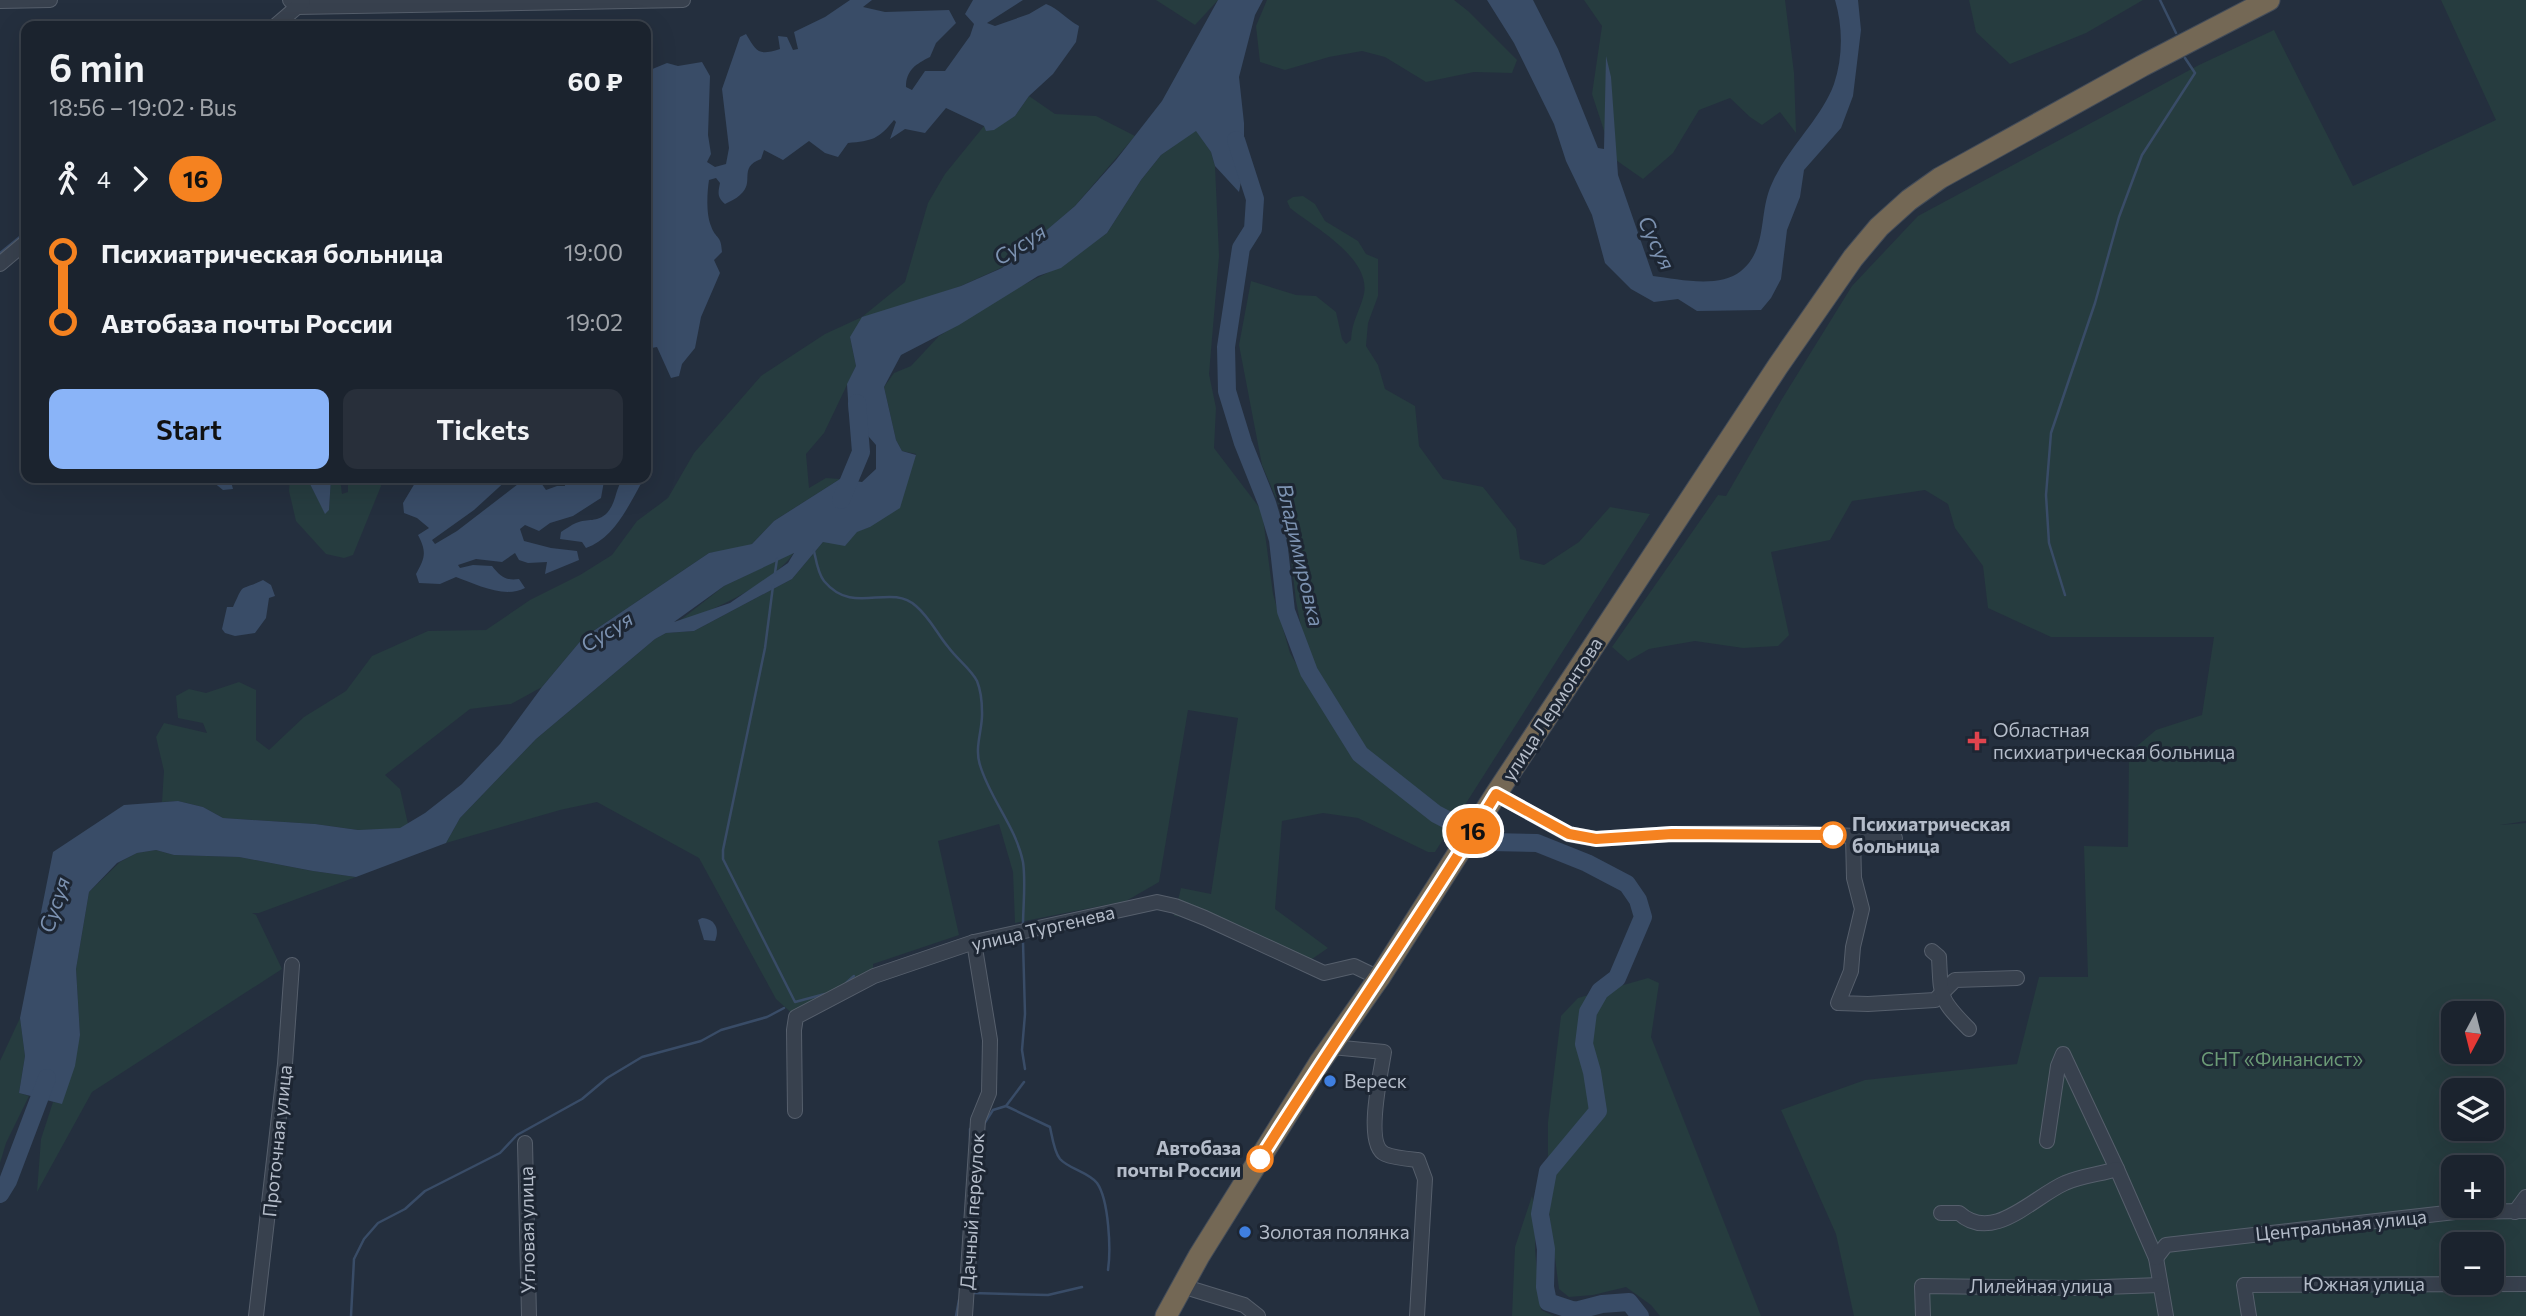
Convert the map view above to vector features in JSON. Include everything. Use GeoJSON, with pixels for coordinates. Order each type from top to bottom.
{"type":"FeatureCollection","features":[{"type":"Feature","properties":{"kind":"highway","name":"улица Лермонтова"},"geometry":{"type":"LineString","coordinates":[[1166,1316],[1182,1286],[1332,1047],[1496,794],[1853,258],[1880,227],[1909,200],[1940,178],[2142,65],[2269,0]]}},
{"type":"Feature","properties":{"kind":"street"},"geometry":{"type":"LineString","coordinates":[[0,1],[50,0]]}},
{"type":"Feature","properties":{"kind":"street"},"geometry":{"type":"LineString","coordinates":[[280,21],[297,2],[683,0]]}},
{"type":"Feature","properties":{"kind":"street"},"geometry":{"type":"LineString","coordinates":[[0,264],[21,246]]}},
{"type":"Feature","properties":{"kind":"street"},"geometry":{"type":"LineString","coordinates":[[1496,794],[1569,834],[1596,839],[1672,834],[1794,833],[1895,838]]}},
{"type":"Feature","properties":{"kind":"street"},"geometry":{"type":"LineString","coordinates":[[1853,836],[1854,878],[1862,909],[1853,947],[1851,971],[1838,1003],[1935,1000],[1955,981],[2018,978]]}},
{"type":"Feature","properties":{"kind":"street","name":"улица Тургенева"},"geometry":{"type":"LineString","coordinates":[[795,1111],[796,1017],[874,976],[974,942],[1157,902],[1205,918],[1324,973],[1354,967],[1379,978]]}},
{"type":"Feature","properties":{"kind":"street","name":"Дачный переулок"},"geometry":{"type":"LineString","coordinates":[[965,1316],[978,1120],[989,1093],[990,1040],[974,942]]}},
{"type":"Feature","properties":{"kind":"street"},"geometry":{"type":"LineString","coordinates":[[1932,951],[1939,957],[1941,996],[1969,1029]]}},
{"type":"Feature","properties":{"kind":"street","name":"Проточная улица"},"geometry":{"type":"LineString","coordinates":[[256,1316],[285,1064],[292,965]]}},
{"type":"Feature","properties":{"kind":"street"},"geometry":{"type":"LineString","coordinates":[[1332,1047],[1384,1052],[1374,1122],[1375,1146],[1383,1154],[1418,1160],[1425,1180],[1417,1316]]}},
{"type":"Feature","properties":{"kind":"street"},"geometry":{"type":"LineString","coordinates":[[2047,1141],[2057,1066],[2063,1054],[2155,1258],[2166,1316]]}},
{"type":"Feature","properties":{"kind":"street","name":"Угловая улица"},"geometry":{"type":"LineString","coordinates":[[526,1143],[529,1316]]}},
{"type":"Feature","properties":{"kind":"street"},"geometry":{"type":"LineString","coordinates":[[1941,1213],[1959,1213],[1966,1220],[1981,1225],[1998,1222],[2065,1183],[2117,1170]]}},
{"type":"Feature","properties":{"kind":"street","name":"Центральная улица"},"geometry":{"type":"LineString","coordinates":[[2155,1258],[2166,1245],[2455,1212],[2521,1211],[2526,1197]]}},
{"type":"Feature","properties":{"kind":"street","name":"Южная улица"},"geometry":{"type":"LineString","coordinates":[[2249,1316],[2244,1285],[2526,1284]]}},
{"type":"Feature","properties":{"kind":"street","name":"Лилейная улица"},"geometry":{"type":"LineString","coordinates":[[1923,1316],[1922,1286],[2076,1288],[2160,1285]]}},
{"type":"Feature","properties":{"kind":"street"},"geometry":{"type":"LineString","coordinates":[[1182,1286],[1244,1306],[1258,1316]]}},
{"type":"Feature","properties":{"kind":"green space"},"geometry":{"type":"Polygon","coordinates":[[[1156,0],[1218,0],[1195,25],[1156,0]]]}},
{"type":"Feature","properties":{"kind":"green space"},"geometry":{"type":"Polygon","coordinates":[[[1267,0],[1454,0],[1517,60],[1512,73],[1474,72],[1426,82],[1385,57],[1362,51],[1285,70],[1260,62],[1256,26],[1267,0]]]}},
{"type":"Feature","properties":{"kind":"green space"},"geometry":{"type":"Polygon","coordinates":[[[1584,0],[1785,0],[1794,73],[1796,133],[1780,112],[1762,125],[1730,98],[1699,110],[1673,153],[1643,179],[1613,158],[1592,94],[1602,26],[1584,0]]]}},
{"type":"Feature","properties":{"kind":"green space"},"geometry":{"type":"Polygon","coordinates":[[[1969,0],[2143,0],[2086,33],[2010,64],[1976,32],[1969,0]]]}},
{"type":"Feature","properties":{"kind":"green space","name":"СНТ «Финансист»"},"geometry":{"type":"Polygon","coordinates":[[[2441,0],[2526,0],[2526,821],[2500,825],[2526,823],[2526,1316],[1854,1316],[1836,1234],[1781,1110],[1865,1080],[2017,1064],[2039,977],[2088,977],[2084,846],[2128,847],[2129,753],[2156,730],[2202,715],[2214,637],[2051,637],[1988,608],[1983,566],[1955,528],[1948,504],[1925,490],[1852,501],[1830,540],[1771,552],[1789,635],[1778,646],[1743,648],[1695,641],[1649,649],[1628,661],[1612,647],[1718,495],[1726,496],[1852,286],[1918,216],[2199,65],[2274,30],[2353,186],[2496,120],[2441,0]]]}},
{"type":"Feature","properties":{"kind":"green space"},"geometry":{"type":"Polygon","coordinates":[[[1029,96],[1055,114],[1096,116],[1135,136],[1075,206],[1005,266],[961,286],[915,302],[850,337],[856,366],[824,433],[806,454],[809,488],[826,478],[840,479],[774,521],[752,544],[729,551],[709,553],[583,638],[542,687],[511,704],[470,709],[385,775],[400,789],[408,824],[400,829],[358,830],[315,824],[223,818],[203,807],[178,801],[162,802],[164,771],[156,737],[164,723],[207,733],[203,723],[178,718],[176,696],[189,689],[206,693],[239,682],[256,690],[256,740],[269,750],[304,717],[346,691],[372,656],[428,631],[486,630],[530,600],[580,575],[612,555],[637,521],[668,498],[694,453],[761,376],[825,334],[862,317],[905,282],[928,203],[945,174],[984,126],[1005,122],[1015,116],[1029,96]]]}},
{"type":"Feature","properties":{"kind":"green space"},"geometry":{"type":"Polygon","coordinates":[[[1196,130],[1211,152],[1215,166],[1219,256],[1209,374],[1216,408],[1214,448],[1262,511],[1273,594],[1290,653],[1315,697],[1296,601],[1287,524],[1262,465],[1239,345],[1251,281],[1296,295],[1316,296],[1336,312],[1342,339],[1346,344],[1351,340],[1364,294],[1364,281],[1359,268],[1339,245],[1290,208],[1287,201],[1293,197],[1303,196],[1315,204],[1325,221],[1358,241],[1366,254],[1378,259],[1378,296],[1368,323],[1366,346],[1378,365],[1385,389],[1415,406],[1419,446],[1443,479],[1483,487],[1516,529],[1520,559],[1544,565],[1579,542],[1610,507],[1650,514],[1435,852],[1428,852],[1358,818],[1323,813],[1282,821],[1275,909],[1328,948],[1299,968],[1185,917],[1174,916],[1181,888],[1211,894],[1238,718],[1188,710],[1159,882],[1126,901],[1015,923],[1013,872],[999,824],[938,841],[959,935],[873,964],[874,976],[796,1017],[776,999],[699,858],[597,802],[446,843],[460,818],[536,739],[655,639],[666,633],[694,631],[792,579],[823,542],[870,527],[916,454],[902,451],[896,440],[884,387],[894,373],[911,366],[939,336],[1011,291],[1063,265],[1107,233],[1141,180],[1161,155],[1196,130]]]}},
{"type":"Feature","properties":{"kind":"green space"},"geometry":{"type":"Polygon","coordinates":[[[290,483],[310,483],[325,513],[329,510],[331,483],[341,483],[342,494],[348,492],[348,483],[381,483],[381,486],[353,555],[344,558],[326,554],[296,521],[290,483]]]}},
{"type":"Feature","properties":{"kind":"green space"},"geometry":{"type":"Polygon","coordinates":[[[794,552],[759,584],[707,611],[678,622],[724,586],[794,552]]]}},
{"type":"Feature","properties":{"kind":"green space"},"geometry":{"type":"Polygon","coordinates":[[[156,850],[174,855],[239,857],[356,877],[259,913],[252,913],[256,915],[282,969],[92,1092],[37,1192],[41,1139],[53,1102],[62,1103],[80,1035],[76,969],[89,892],[120,862],[137,853],[156,850]]]}},
{"type":"Feature","properties":{"kind":"green space"},"geometry":{"type":"Polygon","coordinates":[[[1648,978],[1659,983],[1651,1037],[1761,1316],[1660,1316],[1651,1305],[1626,1287],[1593,1295],[1569,1297],[1559,1289],[1548,1204],[1548,1122],[1561,1016],[1578,998],[1648,978]]]}},
{"type":"Feature","properties":{"kind":"green space"},"geometry":{"type":"Polygon","coordinates":[[[20,1018],[25,1056],[19,1093],[29,1096],[6,1143],[0,1163],[0,1061],[20,1018]]]}},
{"type":"Feature","properties":{"kind":"green space"},"geometry":{"type":"Polygon","coordinates":[[[1532,1196],[1541,1310],[1554,1316],[1512,1316],[1515,1247],[1532,1196]]]}},
{"type":"Feature","properties":{"kind":"water"},"geometry":{"type":"Polygon","coordinates":[[[850,0],[872,0],[863,7],[885,12],[949,10],[956,23],[936,43],[930,57],[910,72],[906,87],[912,90],[925,71],[945,71],[970,36],[974,24],[965,14],[973,0],[1023,0],[987,23],[995,26],[1029,14],[1046,4],[1079,26],[1076,42],[1053,74],[1029,96],[1015,116],[994,130],[986,131],[984,126],[946,108],[925,133],[905,129],[890,139],[896,122],[894,120],[874,138],[848,143],[838,157],[825,153],[809,141],[783,160],[764,150],[761,159],[748,171],[745,190],[725,204],[719,195],[720,183],[716,178],[709,180],[708,216],[721,246],[722,252],[714,260],[720,273],[701,317],[695,348],[682,364],[679,376],[671,378],[657,347],[651,348],[651,70],[667,63],[678,66],[702,62],[710,76],[708,135],[711,154],[707,162],[715,167],[726,164],[729,148],[722,89],[740,37],[746,34],[756,49],[762,52],[780,49],[778,36],[787,37],[793,50],[798,49],[794,32],[825,17],[850,0]]]}},
{"type":"Feature","properties":{"kind":"water"},"geometry":{"type":"Polygon","coordinates":[[[1218,0],[1263,0],[1255,15],[1239,77],[1244,123],[1244,166],[1239,192],[1215,166],[1211,152],[1196,131],[1161,155],[1141,180],[1107,233],[1061,268],[1038,276],[959,325],[901,355],[884,387],[896,440],[902,451],[916,455],[900,508],[857,532],[845,546],[823,542],[792,579],[694,631],[666,633],[655,639],[536,739],[460,818],[446,843],[356,877],[239,857],[174,855],[156,850],[137,853],[117,863],[89,892],[76,969],[80,1035],[75,1066],[62,1104],[19,1093],[25,1056],[20,1018],[53,852],[124,805],[178,801],[203,807],[223,818],[315,824],[358,830],[400,828],[425,813],[462,784],[500,744],[583,638],[709,553],[752,544],[774,521],[840,479],[862,482],[876,469],[876,445],[849,414],[847,384],[856,366],[850,337],[862,317],[961,286],[1002,268],[1075,206],[1116,160],[1162,101],[1218,0]],[[794,553],[724,586],[674,622],[730,603],[788,563],[794,553]]]}},
{"type":"Feature","properties":{"kind":"water"},"geometry":{"type":"Polygon","coordinates":[[[1487,0],[1533,0],[1558,49],[1598,148],[1604,149],[1606,56],[1611,77],[1618,175],[1653,276],[1710,281],[1732,277],[1749,263],[1755,253],[1770,188],[1784,161],[1821,110],[1834,84],[1841,42],[1835,0],[1858,0],[1861,30],[1853,96],[1841,128],[1804,170],[1800,197],[1787,230],[1781,279],[1761,310],[1697,311],[1678,299],[1654,302],[1631,289],[1605,263],[1592,215],[1566,161],[1554,124],[1514,43],[1487,0]]]}},
{"type":"Feature","properties":{"kind":"water"},"geometry":{"type":"Polygon","coordinates":[[[214,483],[231,483],[233,489],[223,490],[214,483]]]}},
{"type":"Feature","properties":{"kind":"water"},"geometry":{"type":"Polygon","coordinates":[[[310,483],[331,483],[329,510],[325,514],[310,483]]]}},
{"type":"Feature","properties":{"kind":"water"},"geometry":{"type":"Polygon","coordinates":[[[415,483],[504,483],[474,510],[432,540],[435,544],[457,531],[519,483],[541,483],[546,490],[565,486],[565,483],[604,483],[601,498],[573,516],[550,523],[539,531],[525,525],[520,529],[524,541],[577,551],[579,560],[545,574],[547,562],[528,563],[519,560],[515,553],[502,562],[476,559],[458,565],[460,568],[473,565],[492,566],[503,577],[519,579],[525,588],[508,592],[490,589],[456,577],[440,584],[419,583],[416,574],[424,551],[418,535],[429,528],[417,518],[404,513],[403,503],[415,483]]]}},
{"type":"Feature","properties":{"kind":"water"},"geometry":{"type":"Polygon","coordinates":[[[621,483],[641,483],[621,519],[605,536],[586,548],[582,542],[560,539],[561,532],[572,525],[600,518],[607,513],[621,483]]]}},
{"type":"Feature","properties":{"kind":"water"},"geometry":{"type":"Polygon","coordinates":[[[263,580],[271,585],[275,596],[269,598],[266,618],[255,633],[235,636],[225,633],[222,629],[227,607],[233,607],[243,588],[263,580]]]}},
{"type":"Feature","properties":{"kind":"water"},"geometry":{"type":"Polygon","coordinates":[[[702,918],[715,925],[715,941],[704,940],[698,920],[702,918]]]}},
{"type":"Feature","properties":{"kind":"waterway"},"geometry":{"type":"LineString","coordinates":[[2160,0],[2176,33]]}},
{"type":"Feature","properties":{"kind":"waterway"},"geometry":{"type":"LineString","coordinates":[[2065,595],[2049,543],[2046,495],[2051,433],[2095,303],[2119,217],[2142,155],[2195,73],[2185,58]]}},
{"type":"Feature","properties":{"kind":"waterway","name":"Владимировка"},"geometry":{"type":"LineString","coordinates":[[1236,140],[1255,199],[1253,229],[1241,248],[1226,347],[1227,391],[1278,540],[1286,611],[1309,672],[1360,754],[1436,814],[1490,842],[1537,843],[1587,863],[1627,884],[1638,900],[1643,917],[1617,978],[1600,991],[1588,1012],[1584,1044],[1592,1072],[1598,1111],[1548,1171],[1540,1214],[1546,1249],[1545,1287],[1548,1302],[1575,1311],[1602,1304],[1629,1302],[1640,1316]]}},
{"type":"Feature","properties":{"kind":"waterway"},"geometry":{"type":"LineString","coordinates":[[0,253],[21,236]]}},
{"type":"Feature","properties":{"kind":"waterway","name":"Сусуя"},"geometry":{"type":"LineString","coordinates":[[841,500],[861,452],[857,403]]}},
{"type":"Feature","properties":{"kind":"waterway"},"geometry":{"type":"LineString","coordinates":[[814,551],[822,578],[835,591],[847,597],[894,597],[916,606],[977,681],[982,708],[978,758],[984,777],[1020,849],[1024,886],[1023,926]]}},
{"type":"Feature","properties":{"kind":"waterway"},"geometry":{"type":"LineString","coordinates":[[775,573],[777,559]]}},
{"type":"Feature","properties":{"kind":"waterway"},"geometry":{"type":"LineString","coordinates":[[773,586],[765,648],[723,859],[795,1002],[825,994]]}},
{"type":"Feature","properties":{"kind":"waterway"},"geometry":{"type":"LineString","coordinates":[[1023,942],[1025,1014],[1022,1050],[1025,1069]]}},
{"type":"Feature","properties":{"kind":"waterway"},"geometry":{"type":"LineString","coordinates":[[846,983],[854,976]]}},
{"type":"Feature","properties":{"kind":"waterway"},"geometry":{"type":"LineString","coordinates":[[351,1316],[354,1259],[364,1239],[378,1223],[405,1209],[425,1191],[500,1153],[517,1135],[582,1099],[607,1078],[642,1057],[701,1041],[721,1030],[767,1017],[784,1008]]}},
{"type":"Feature","properties":{"kind":"waterway","name":"Сусуя"},"geometry":{"type":"LineString","coordinates":[[0,1194],[8,1181],[47,1078]]}},
{"type":"Feature","properties":{"kind":"waterway"},"geometry":{"type":"LineString","coordinates":[[984,1124],[993,1110],[1006,1106],[1024,1082]]}},
{"type":"Feature","properties":{"kind":"waterway"},"geometry":{"type":"LineString","coordinates":[[1006,1106],[1050,1127],[1060,1159],[1097,1183],[1107,1213],[1108,1270]]}},
{"type":"Feature","properties":{"kind":"waterway"},"geometry":{"type":"LineString","coordinates":[[970,1129],[970,1140]]}},
{"type":"Feature","properties":{"kind":"waterway"},"geometry":{"type":"LineString","coordinates":[[972,1293],[1048,1295],[1082,1287]]}},
{"type":"Feature","properties":{"kind":"waterway"},"geometry":{"type":"LineString","coordinates":[[956,1316],[959,1300]]}},
{"type":"Feature","properties":{"kind":"bus line","name":"16"},"geometry":{"type":"LineString","coordinates":[[1260,1159],[1320,1062],[1379,978],[1496,794],[1569,834],[1596,839],[1672,834],[1833,835]]}},
{"type":"Feature","properties":{"kind":"place","name":"Областная психиатрическая больница"},"geometry":{"type":"Point","coordinates":[1977,741]}},
{"type":"Feature","properties":{"kind":"place","name":"Психиатрическая больница"},"geometry":{"type":"Point","coordinates":[1833,835]}},
{"type":"Feature","properties":{"kind":"place","name":"Вереск"},"geometry":{"type":"Point","coordinates":[1330,1081]}},
{"type":"Feature","properties":{"kind":"place","name":"Автобаза почты России"},"geometry":{"type":"Point","coordinates":[1260,1159]}},
{"type":"Feature","properties":{"kind":"place","name":"Золотая полянка"},"geometry":{"type":"Point","coordinates":[1245,1232]}}]}
